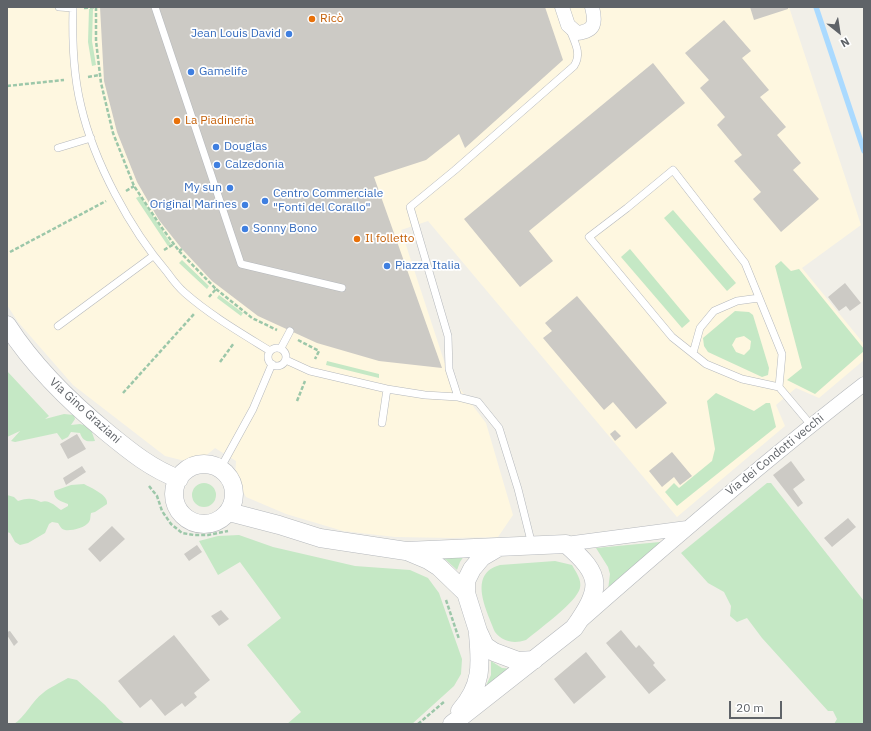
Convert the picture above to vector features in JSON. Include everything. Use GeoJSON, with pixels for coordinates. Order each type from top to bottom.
{"type":"FeatureCollection","features":[{"type":"Feature","properties":{"kind":"street"},"geometry":{"type":"LineString","coordinates":[[562,7],[568,25],[577,33],[586,32],[594,23],[592,7]]}},
{"type":"Feature","properties":{"kind":"street","name":"Via Gino Graziani"},"geometry":{"type":"LineString","coordinates":[[7,325],[47,376],[85,414],[133,454],[158,470],[178,479]]}},
{"type":"Feature","properties":{"kind":"street","name":"Via dei Condotti vecchi"},"geometry":{"type":"LineString","coordinates":[[574,628],[687,528],[811,425],[864,384]]}},
{"type":"Feature","properties":{"kind":"street"},"geometry":{"type":"LineString","coordinates":[[211,465],[220,469],[228,475],[233,484],[233,503],[229,512],[223,518],[207,524],[190,520],[183,515],[175,498],[175,488],[178,479],[184,472],[197,466],[211,465]]}},
{"type":"Feature","properties":{"kind":"street"},"geometry":{"type":"LineString","coordinates":[[229,512],[320,538],[406,551],[566,544],[687,528]]}},
{"type":"Feature","properties":{"kind":"street"},"geometry":{"type":"LineString","coordinates":[[452,724],[574,628],[588,608],[594,587],[593,574],[588,565],[580,556],[566,544]]}},
{"type":"Feature","properties":{"kind":"street"},"geometry":{"type":"LineString","coordinates":[[500,547],[482,557],[472,569],[466,581],[466,593],[478,631],[485,646],[494,652],[518,661],[534,660]]}},
{"type":"Feature","properties":{"kind":"street"},"geometry":{"type":"LineString","coordinates":[[406,551],[428,560],[439,567],[466,593]]}},
{"type":"Feature","properties":{"kind":"street"},"geometry":{"type":"LineString","coordinates":[[448,724],[472,695],[479,679],[480,654],[478,631]]}},
{"type":"Feature","properties":{"kind":"lane"},"geometry":{"type":"LineString","coordinates":[[60,7],[73,7],[73,61],[81,107],[104,172],[130,221],[153,256],[184,292],[221,320],[270,351]]}},
{"type":"Feature","properties":{"kind":"lane"},"geometry":{"type":"LineString","coordinates":[[155,7],[241,264],[342,288]]}},
{"type":"Feature","properties":{"kind":"lane"},"geometry":{"type":"LineString","coordinates":[[458,397],[449,369],[448,336],[410,206],[455,170],[574,66],[578,59],[577,50],[568,25]]}},
{"type":"Feature","properties":{"kind":"lane"},"geometry":{"type":"LineString","coordinates":[[58,148],[91,138]]}},
{"type":"Feature","properties":{"kind":"lane"},"geometry":{"type":"LineString","coordinates":[[779,387],[782,354],[745,263],[673,170],[589,237],[672,336],[706,364],[742,379],[779,387],[811,425]]}},
{"type":"Feature","properties":{"kind":"lane"},"geometry":{"type":"LineString","coordinates":[[58,326],[153,256]]}},
{"type":"Feature","properties":{"kind":"lane"},"geometry":{"type":"LineString","coordinates":[[693,353],[700,328],[714,311],[737,301],[759,298]]}},
{"type":"Feature","properties":{"kind":"lane"},"geometry":{"type":"LineString","coordinates":[[281,348],[289,333]]}},
{"type":"Feature","properties":{"kind":"lane"},"geometry":{"type":"LineString","coordinates":[[275,348],[281,348],[286,354],[286,360],[280,366],[277,366],[272,364],[268,357],[270,351],[275,348]]}},
{"type":"Feature","properties":{"kind":"lane"},"geometry":{"type":"LineString","coordinates":[[286,360],[310,371],[387,389],[425,395],[458,397],[478,402],[499,428],[518,489],[532,545]]}},
{"type":"Feature","properties":{"kind":"lane"},"geometry":{"type":"LineString","coordinates":[[220,469],[253,409],[272,364]]}},
{"type":"Feature","properties":{"kind":"lane"},"geometry":{"type":"LineString","coordinates":[[382,423],[387,389]]}},
{"type":"Feature","properties":{"kind":"path"},"geometry":{"type":"LineString","coordinates":[[96,7],[96,41],[100,76],[113,133],[134,186],[174,244],[216,289],[252,318],[289,333],[319,351],[315,359]]}},
{"type":"Feature","properties":{"kind":"path"},"geometry":{"type":"LineString","coordinates":[[87,77],[100,76]]}},
{"type":"Feature","properties":{"kind":"path"},"geometry":{"type":"LineString","coordinates":[[7,86],[68,80]]}},
{"type":"Feature","properties":{"kind":"path"},"geometry":{"type":"LineString","coordinates":[[113,133],[117,132]]}},
{"type":"Feature","properties":{"kind":"path"},"geometry":{"type":"LineString","coordinates":[[124,192],[134,186]]}},
{"type":"Feature","properties":{"kind":"path"},"geometry":{"type":"LineString","coordinates":[[10,252],[108,200]]}},
{"type":"Feature","properties":{"kind":"path"},"geometry":{"type":"LineString","coordinates":[[162,251],[174,244]]}},
{"type":"Feature","properties":{"kind":"path"},"geometry":{"type":"LineString","coordinates":[[208,298],[216,289]]}},
{"type":"Feature","properties":{"kind":"path"},"geometry":{"type":"LineString","coordinates":[[123,393],[195,312]]}},
{"type":"Feature","properties":{"kind":"path"},"geometry":{"type":"LineString","coordinates":[[220,362],[234,343]]}},
{"type":"Feature","properties":{"kind":"path"},"geometry":{"type":"LineString","coordinates":[[297,401],[306,379]]}},
{"type":"Feature","properties":{"kind":"path"},"geometry":{"type":"LineString","coordinates":[[446,598],[460,640]]}},
{"type":"Feature","properties":{"kind":"path"},"geometry":{"type":"LineString","coordinates":[[418,724],[450,696]]}},
{"type":"Feature","properties":{"kind":"shaded area"},"geometry":{"type":"Polygon","coordinates":[[[7,7],[789,7],[861,225],[802,268],[864,344],[864,360],[819,398],[796,388],[776,405],[785,426],[677,517],[428,221],[401,230],[448,373],[486,423],[513,515],[498,537],[452,538],[395,537],[343,531],[286,514],[246,497],[235,478],[236,461],[215,448],[202,459],[185,461],[165,456],[73,385],[18,322],[7,305],[7,7]]]}},
{"type":"Feature","properties":{"kind":"green space"},"geometry":{"type":"Polygon","coordinates":[[[89,9],[93,9],[92,41],[96,65],[92,66],[88,42],[89,9]]]}},
{"type":"Feature","properties":{"kind":"green space"},"geometry":{"type":"Polygon","coordinates":[[[140,196],[171,244],[168,246],[136,198],[140,196]]]}},
{"type":"Feature","properties":{"kind":"green space"},"geometry":{"type":"Polygon","coordinates":[[[673,210],[736,283],[727,291],[664,218],[673,210]]]}},
{"type":"Feature","properties":{"kind":"green space"},"geometry":{"type":"Polygon","coordinates":[[[630,249],[690,321],[682,328],[621,257],[630,249]]]}},
{"type":"Feature","properties":{"kind":"green space"},"geometry":{"type":"Polygon","coordinates":[[[182,260],[209,286],[207,289],[179,263],[182,260]]]}},
{"type":"Feature","properties":{"kind":"green space"},"geometry":{"type":"Polygon","coordinates":[[[781,261],[791,271],[799,269],[864,349],[864,351],[815,394],[787,380],[802,368],[775,266],[781,261]]]}},
{"type":"Feature","properties":{"kind":"green space"},"geometry":{"type":"Polygon","coordinates":[[[219,295],[243,313],[241,316],[217,298],[219,295]]]}},
{"type":"Feature","properties":{"kind":"green space"},"geometry":{"type":"Polygon","coordinates":[[[735,311],[749,312],[753,315],[769,368],[768,375],[762,377],[708,352],[704,346],[703,338],[735,311]],[[744,336],[736,338],[732,345],[736,352],[744,355],[750,349],[751,341],[744,336]]]}},
{"type":"Feature","properties":{"kind":"green space"},"geometry":{"type":"Polygon","coordinates":[[[327,361],[379,374],[379,378],[326,365],[327,361]]]}},
{"type":"Feature","properties":{"kind":"green space"},"geometry":{"type":"Polygon","coordinates":[[[7,371],[49,416],[45,419],[64,414],[74,415],[75,419],[71,425],[80,424],[90,427],[95,441],[85,440],[82,438],[80,433],[71,432],[68,437],[62,440],[57,433],[15,442],[11,441],[20,431],[7,437],[7,371]]]}},
{"type":"Feature","properties":{"kind":"green space"},"geometry":{"type":"Polygon","coordinates":[[[716,393],[754,411],[766,403],[770,403],[776,427],[677,506],[665,492],[674,483],[679,488],[712,461],[715,449],[707,401],[716,393]]]}},
{"type":"Feature","properties":{"kind":"green space"},"geometry":{"type":"Polygon","coordinates":[[[204,483],[213,486],[216,495],[213,504],[204,507],[195,504],[192,495],[195,486],[204,483]]]}},
{"type":"Feature","properties":{"kind":"green space"},"geometry":{"type":"Polygon","coordinates":[[[767,483],[771,483],[864,601],[864,724],[834,724],[837,719],[833,711],[828,711],[762,638],[747,618],[737,622],[730,616],[731,606],[724,592],[708,583],[681,553],[767,483]]]}},
{"type":"Feature","properties":{"kind":"green space"},"geometry":{"type":"Polygon","coordinates":[[[84,484],[102,495],[107,501],[107,504],[91,513],[90,521],[84,526],[65,530],[58,523],[52,522],[49,524],[45,533],[28,543],[20,545],[15,542],[10,533],[7,532],[7,495],[14,497],[18,501],[30,499],[41,502],[47,501],[61,510],[68,506],[68,504],[60,501],[55,496],[54,491],[71,485],[84,484]]]}},
{"type":"Feature","properties":{"kind":"green space"},"geometry":{"type":"Polygon","coordinates":[[[239,535],[273,547],[355,566],[410,570],[428,578],[439,593],[462,659],[461,674],[454,686],[412,724],[287,724],[301,712],[247,645],[281,618],[240,562],[218,575],[199,541],[218,536],[239,535]]]}},
{"type":"Feature","properties":{"kind":"green space"},"geometry":{"type":"Polygon","coordinates":[[[660,542],[660,548],[608,590],[610,574],[608,567],[596,548],[660,542]]]}},
{"type":"Feature","properties":{"kind":"green space"},"geometry":{"type":"Polygon","coordinates":[[[466,553],[457,570],[446,560],[431,554],[466,553]]]}},
{"type":"Feature","properties":{"kind":"green space"},"geometry":{"type":"Polygon","coordinates":[[[555,561],[572,565],[580,582],[580,588],[577,594],[565,608],[526,640],[513,642],[505,640],[495,632],[484,604],[482,585],[484,576],[490,570],[500,565],[555,561]]]}},
{"type":"Feature","properties":{"kind":"green space"},"geometry":{"type":"Polygon","coordinates":[[[491,661],[502,668],[513,669],[483,692],[491,675],[491,661]]]}},
{"type":"Feature","properties":{"kind":"green space"},"geometry":{"type":"Polygon","coordinates":[[[68,678],[77,680],[125,724],[14,724],[22,717],[39,696],[68,678]]]}},
{"type":"Feature","properties":{"kind":"building","name":"Centro Commerciale \"Fonti del Corallo\""},"geometry":{"type":"Polygon","coordinates":[[[100,7],[545,7],[563,60],[465,148],[459,134],[426,160],[374,177],[442,368],[379,361],[317,343],[258,316],[212,281],[182,249],[159,220],[137,182],[117,132],[104,81],[100,7]]]}},
{"type":"Feature","properties":{"kind":"building"},"geometry":{"type":"Polygon","coordinates":[[[750,7],[788,7],[788,9],[754,20],[750,7]]]}},
{"type":"Feature","properties":{"kind":"building"},"geometry":{"type":"Polygon","coordinates":[[[724,20],[751,51],[742,58],[769,90],[760,97],[786,127],[777,135],[801,163],[793,170],[819,199],[781,232],[753,199],[761,192],[734,161],[742,155],[717,125],[725,117],[700,88],[709,80],[685,53],[724,20]]]}},
{"type":"Feature","properties":{"kind":"building"},"geometry":{"type":"Polygon","coordinates":[[[653,63],[685,103],[529,231],[553,261],[520,287],[464,219],[653,63]]]}},
{"type":"Feature","properties":{"kind":"building"},"geometry":{"type":"Polygon","coordinates":[[[845,283],[861,303],[850,311],[846,306],[839,311],[828,297],[845,283]]]}},
{"type":"Feature","properties":{"kind":"building"},"geometry":{"type":"Polygon","coordinates":[[[577,296],[667,403],[636,429],[613,402],[604,410],[543,338],[552,331],[545,323],[577,296]]]}},
{"type":"Feature","properties":{"kind":"building"},"geometry":{"type":"Polygon","coordinates":[[[615,430],[621,436],[615,441],[610,434],[615,430]]]}},
{"type":"Feature","properties":{"kind":"building"},"geometry":{"type":"Polygon","coordinates":[[[77,434],[86,449],[68,459],[60,444],[77,434]]]}},
{"type":"Feature","properties":{"kind":"building"},"geometry":{"type":"Polygon","coordinates":[[[672,452],[692,476],[680,485],[674,477],[662,487],[649,471],[672,452]]]}},
{"type":"Feature","properties":{"kind":"building"},"geometry":{"type":"Polygon","coordinates":[[[791,461],[805,480],[793,489],[803,503],[798,507],[773,475],[791,461]]]}},
{"type":"Feature","properties":{"kind":"building"},"geometry":{"type":"Polygon","coordinates":[[[82,466],[86,472],[66,485],[63,478],[82,466]]]}},
{"type":"Feature","properties":{"kind":"building"},"geometry":{"type":"Polygon","coordinates":[[[848,518],[856,527],[832,547],[824,538],[848,518]]]}},
{"type":"Feature","properties":{"kind":"building"},"geometry":{"type":"Polygon","coordinates":[[[112,526],[125,539],[100,562],[88,549],[112,526]]]}},
{"type":"Feature","properties":{"kind":"building"},"geometry":{"type":"Polygon","coordinates":[[[197,545],[202,552],[189,561],[184,554],[197,545]]]}},
{"type":"Feature","properties":{"kind":"building"},"geometry":{"type":"Polygon","coordinates":[[[221,610],[229,619],[219,626],[211,616],[221,610]]]}},
{"type":"Feature","properties":{"kind":"building"},"geometry":{"type":"Polygon","coordinates":[[[621,630],[636,648],[639,645],[655,663],[653,665],[666,680],[649,694],[606,643],[621,630]]]}},
{"type":"Feature","properties":{"kind":"building"},"geometry":{"type":"Polygon","coordinates":[[[10,631],[18,642],[14,646],[7,635],[7,632],[10,631]]]}},
{"type":"Feature","properties":{"kind":"building"},"geometry":{"type":"Polygon","coordinates":[[[174,635],[210,680],[194,693],[197,697],[185,707],[182,703],[165,716],[151,699],[140,708],[118,681],[174,635]]]}},
{"type":"Feature","properties":{"kind":"building"},"geometry":{"type":"Polygon","coordinates":[[[586,652],[606,677],[574,704],[554,679],[586,652]]]}},
{"type":"Feature","properties":{"kind":"waterway"},"geometry":{"type":"LineString","coordinates":[[816,7],[864,151]]}},
{"type":"Feature","properties":{"kind":"place","name":"Ricò"},"geometry":{"type":"Point","coordinates":[312,19]}},
{"type":"Feature","properties":{"kind":"place","name":"Jean Louis David"},"geometry":{"type":"Point","coordinates":[289,34]}},
{"type":"Feature","properties":{"kind":"place","name":"Gamelife"},"geometry":{"type":"Point","coordinates":[191,72]}},
{"type":"Feature","properties":{"kind":"place","name":"La Piadineria"},"geometry":{"type":"Point","coordinates":[177,121]}},
{"type":"Feature","properties":{"kind":"place","name":"Douglas"},"geometry":{"type":"Point","coordinates":[216,147]}},
{"type":"Feature","properties":{"kind":"place","name":"Calzedonia"},"geometry":{"type":"Point","coordinates":[217,165]}},
{"type":"Feature","properties":{"kind":"place","name":"My sun"},"geometry":{"type":"Point","coordinates":[230,188]}},
{"type":"Feature","properties":{"kind":"place","name":"Centro Commerciale \"Fonti del Corallo\""},"geometry":{"type":"Point","coordinates":[265,201]}},
{"type":"Feature","properties":{"kind":"place","name":"Original Marines"},"geometry":{"type":"Point","coordinates":[245,205]}},
{"type":"Feature","properties":{"kind":"place","name":"Sonny Bono"},"geometry":{"type":"Point","coordinates":[245,229]}},
{"type":"Feature","properties":{"kind":"place","name":"Il folletto"},"geometry":{"type":"Point","coordinates":[357,239]}},
{"type":"Feature","properties":{"kind":"place","name":"Piazza Italia"},"geometry":{"type":"Point","coordinates":[387,266]}}]}
